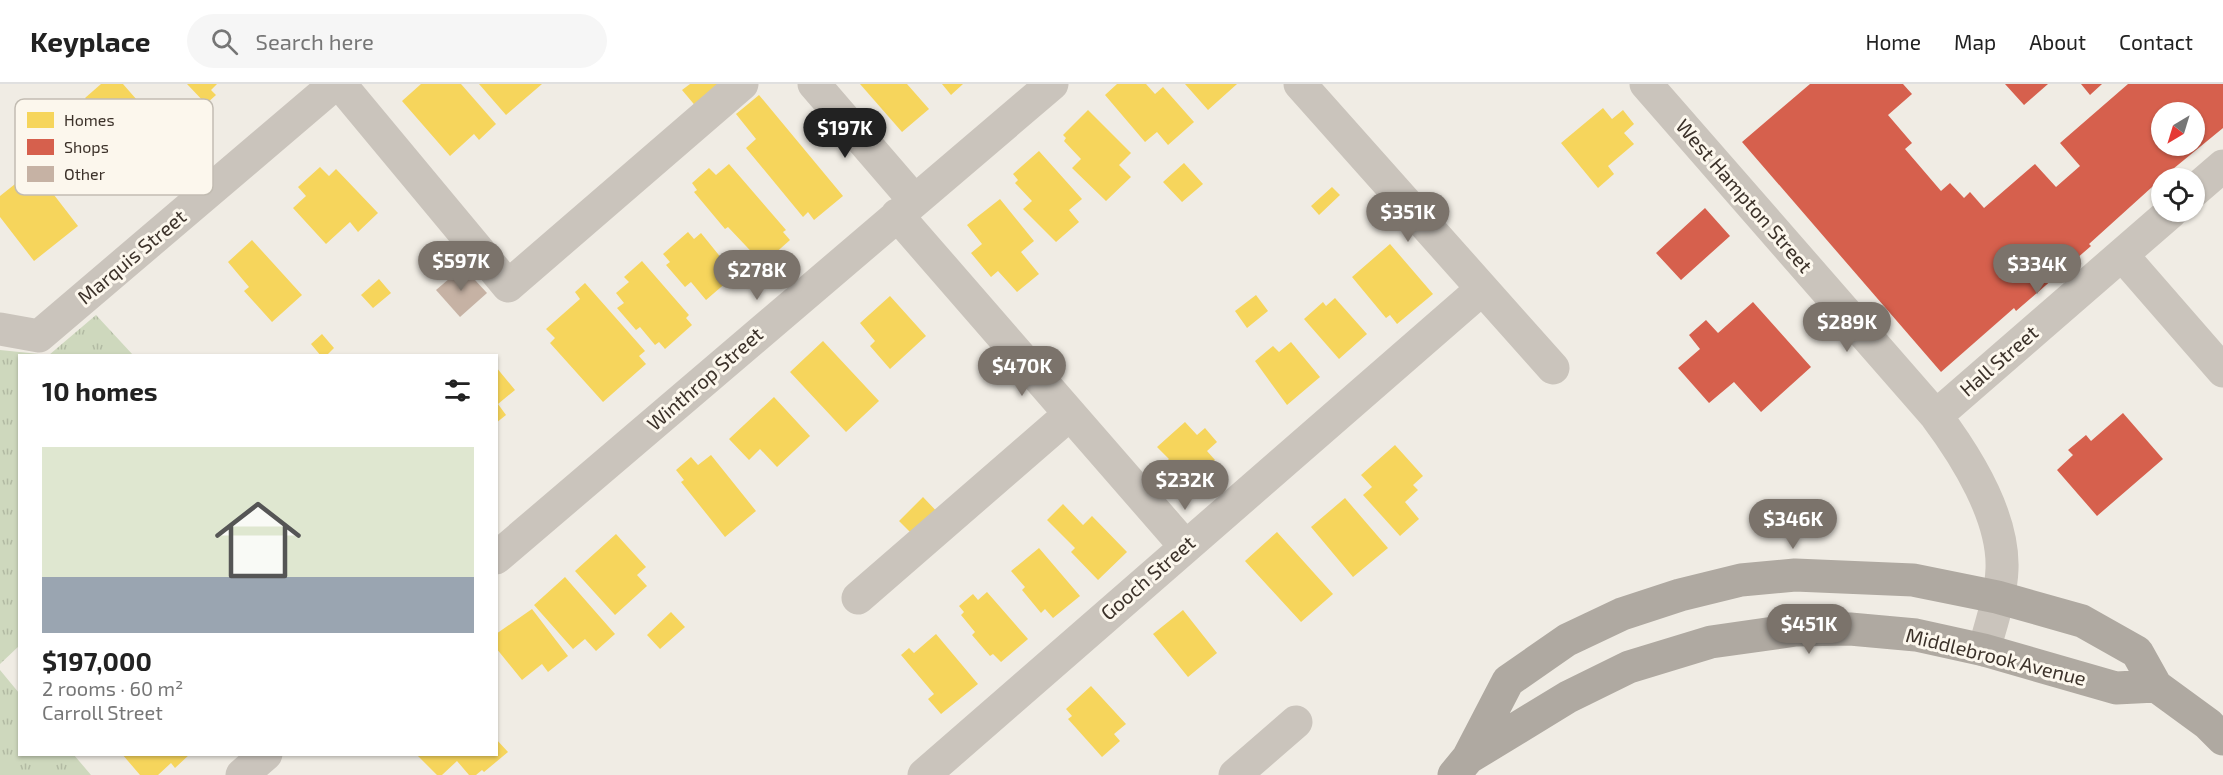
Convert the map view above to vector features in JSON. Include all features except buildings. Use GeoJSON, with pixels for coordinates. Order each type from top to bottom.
{"type":"FeatureCollection","features":[{"type":"Feature","properties":{"kind":"main road","name":"Middlebrook Avenue"},"geometry":{"type":"LineString","coordinates":[[1461,766],[1508,681],[1567,640],[1594,626],[1652,603],[1741,580],[1795,575],[1913,580],[1997,597],[2082,621],[2137,652],[2156,686],[2208,724],[2223,739]]}},
{"type":"Feature","properties":{"kind":"main road","name":"Middlebrook Avenue"},"geometry":{"type":"LineString","coordinates":[[1461,766],[1568,697],[1648,660],[1711,642],[1823,628],[1902,633],[1984,650],[2116,688],[2156,686]]}},
{"type":"Feature","properties":{"kind":"street","name":"Marquis Street"},"geometry":{"type":"LineString","coordinates":[[213,188],[335,84]]}},
{"type":"Feature","properties":{"kind":"street"},"geometry":{"type":"LineString","coordinates":[[340,84],[508,286],[742,84]]}},
{"type":"Feature","properties":{"kind":"street"},"geometry":{"type":"LineString","coordinates":[[814,84],[905,208],[1070,414],[1185,546]]}},
{"type":"Feature","properties":{"kind":"street","name":"Winthrop Street"},"geometry":{"type":"LineString","coordinates":[[498,556],[1052,84]]}},
{"type":"Feature","properties":{"kind":"street"},"geometry":{"type":"LineString","coordinates":[[1300,84],[1553,369]]}},
{"type":"Feature","properties":{"kind":"street","name":"West Hampton Street"},"geometry":{"type":"LineString","coordinates":[[1646,84],[1935,416],[1964,454],[1994,524],[2002,557],[1997,597],[1984,650]]}},
{"type":"Feature","properties":{"kind":"street"},"geometry":{"type":"LineString","coordinates":[[2205,182],[2223,166]]}},
{"type":"Feature","properties":{"kind":"street","name":"Marquis Street"},"geometry":{"type":"LineString","coordinates":[[0,329],[39,336],[205,195]]}},
{"type":"Feature","properties":{"kind":"street","name":"Hall Street"},"geometry":{"type":"LineString","coordinates":[[1935,416],[2160,222]]}},
{"type":"Feature","properties":{"kind":"street"},"geometry":{"type":"LineString","coordinates":[[2122,255],[2223,371]]}},
{"type":"Feature","properties":{"kind":"street","name":"Gooch Street"},"geometry":{"type":"LineString","coordinates":[[924,775],[1482,289]]}},
{"type":"Feature","properties":{"kind":"street"},"geometry":{"type":"LineString","coordinates":[[858,598],[1070,414]]}},
{"type":"Feature","properties":{"kind":"street"},"geometry":{"type":"LineString","coordinates":[[1235,775],[1296,722]]}},
{"type":"Feature","properties":{"kind":"street"},"geometry":{"type":"LineString","coordinates":[[242,775],[264,756]]}},
{"type":"Feature","properties":{"kind":"green space"},"geometry":{"type":"Polygon","coordinates":[[[96,315],[132,354],[50,354],[96,315]]]}},
{"type":"Feature","properties":{"kind":"green space"},"geometry":{"type":"Polygon","coordinates":[[[0,350],[39,354],[18,354],[18,647],[0,664],[0,350]]]}},
{"type":"Feature","properties":{"kind":"green space"},"geometry":{"type":"Polygon","coordinates":[[[0,670],[18,692],[18,756],[75,756],[91,775],[0,775],[0,670]]]}}]}
